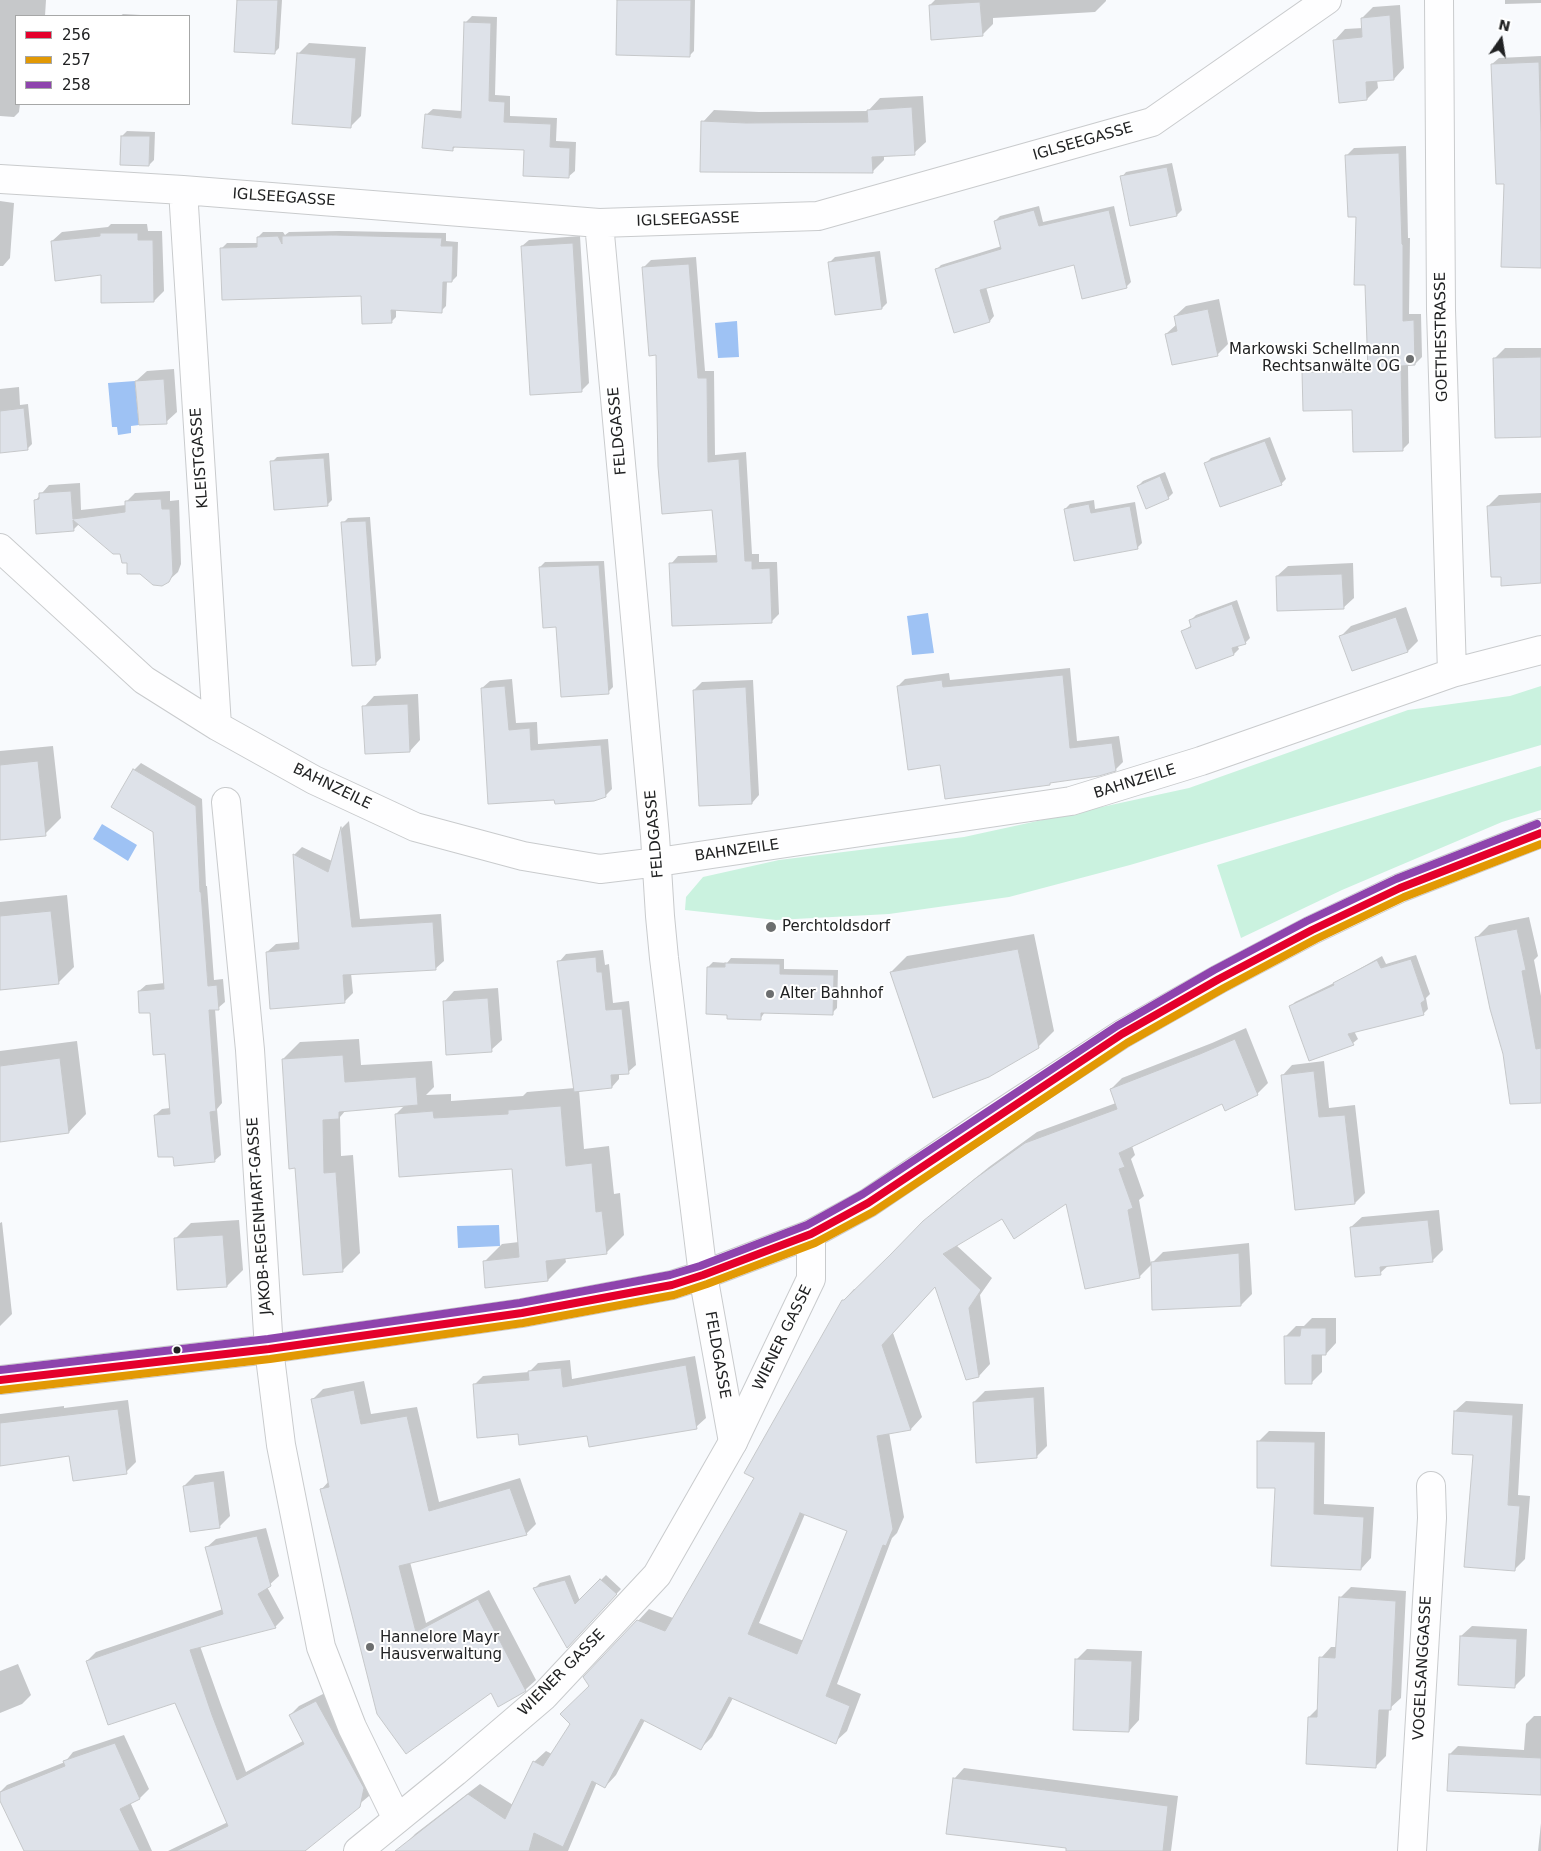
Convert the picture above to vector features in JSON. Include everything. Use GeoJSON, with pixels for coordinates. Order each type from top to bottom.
{"type":"FeatureCollection","features":[{"type":"Feature","properties":{"kind":"street","name":"IGLSEEGASSE"},"geometry":{"type":"LineString","coordinates":[[0,180],[183,190],[599,223],[818,216],[1152,122],[1327,0]]}},
{"type":"Feature","properties":{"kind":"street","name":"GOETHESTRASSE"},"geometry":{"type":"LineString","coordinates":[[1439,0],[1441,310],[1452,673]]}},
{"type":"Feature","properties":{"kind":"street","name":"KLEISTGASSE"},"geometry":{"type":"LineString","coordinates":[[183,190],[217,726]]}},
{"type":"Feature","properties":{"kind":"street","name":"FELDGASSE"},"geometry":{"type":"LineString","coordinates":[[599,223],[658,862],[664,958],[703,1275],[733,1442]]}},
{"type":"Feature","properties":{"kind":"street","name":"BAHNZEILE"},"geometry":{"type":"LineString","coordinates":[[0,548],[144,680],[217,726],[314,780],[415,827],[523,856],[600,869],[1071,801],[1200,761],[1452,673],[1541,650]]}},
{"type":"Feature","properties":{"kind":"street","name":"JAKOB-REGENHART-GASSE"},"geometry":{"type":"LineString","coordinates":[[226,802],[250,1050],[269,1350],[281,1445],[321,1647],[352,1726],[397,1819]]}},
{"type":"Feature","properties":{"kind":"street"},"geometry":{"type":"LineString","coordinates":[[0,1380],[269,1350],[522,1313],[672,1285],[703,1275],[811,1234],[868,1203],[1122,1034],[1312,930],[1400,888],[1541,833]]}},
{"type":"Feature","properties":{"kind":"street","name":"WIENER GASSE"},"geometry":{"type":"LineString","coordinates":[[362,1850],[544,1696],[657,1575],[733,1442],[811,1279],[811,1234]]}},
{"type":"Feature","properties":{"kind":"street","name":"VOGELSANGGASSE"},"geometry":{"type":"LineString","coordinates":[[1412,1851],[1431,1528],[1431,1486]]}},
{"type":"Feature","properties":{"kind":"green space"},"geometry":{"type":"Polygon","coordinates":[[[1541,686],[1541,745],[1130,865],[1009,897],[889,914],[776,920],[685,910],[686,897],[703,877],[779,860],[964,837],[1189,788],[1408,710],[1510,696],[1541,686]]]}},
{"type":"Feature","properties":{"kind":"green space"},"geometry":{"type":"Polygon","coordinates":[[[1541,766],[1541,810],[1502,822],[1342,890],[1241,938],[1217,865],[1541,766]]]}},
{"type":"Feature","properties":{"kind":"water"},"geometry":{"type":"Polygon","coordinates":[[[737,321],[739,357],[718,358],[715,323],[737,321]]]}},
{"type":"Feature","properties":{"kind":"water"},"geometry":{"type":"Polygon","coordinates":[[[135,381],[139,425],[131,426],[131,433],[118,435],[117,427],[112,427],[108,383],[135,381]]]}},
{"type":"Feature","properties":{"kind":"water"},"geometry":{"type":"Polygon","coordinates":[[[928,613],[934,653],[912,655],[907,616],[928,613]]]}},
{"type":"Feature","properties":{"kind":"water"},"geometry":{"type":"Polygon","coordinates":[[[102,824],[137,845],[128,861],[93,839],[102,824]]]}},
{"type":"Feature","properties":{"kind":"water"},"geometry":{"type":"Polygon","coordinates":[[[499,1225],[500,1246],[458,1248],[457,1226],[499,1225]]]}},
{"type":"Feature","properties":{"kind":"building"},"geometry":{"type":"Polygon","coordinates":[[[237,0],[278,0],[275,54],[234,52],[237,0]]]}},
{"type":"Feature","properties":{"kind":"building"},"geometry":{"type":"Polygon","coordinates":[[[617,0],[691,0],[690,57],[616,55],[617,0]]]}},
{"type":"Feature","properties":{"kind":"building"},"geometry":{"type":"Polygon","coordinates":[[[980,2],[983,36],[931,40],[929,5],[980,2]]]}},
{"type":"Feature","properties":{"kind":"building"},"geometry":{"type":"Polygon","coordinates":[[[1390,15],[1394,80],[1366,82],[1367,100],[1339,103],[1333,40],[1362,37],[1361,18],[1390,15]]]}},
{"type":"Feature","properties":{"kind":"building"},"geometry":{"type":"Polygon","coordinates":[[[464,22],[491,23],[489,101],[505,102],[504,122],[551,124],[550,147],[570,148],[569,178],[523,176],[524,150],[453,147],[453,151],[422,148],[425,114],[461,118],[464,22]]]}},
{"type":"Feature","properties":{"kind":"building"},"geometry":{"type":"Polygon","coordinates":[[[297,53],[356,58],[351,128],[292,124],[297,53]]]}},
{"type":"Feature","properties":{"kind":"building"},"geometry":{"type":"Polygon","coordinates":[[[1539,62],[1541,268],[1501,267],[1504,184],[1496,184],[1491,64],[1539,62]]]}},
{"type":"Feature","properties":{"kind":"building"},"geometry":{"type":"Polygon","coordinates":[[[912,107],[915,155],[872,157],[873,173],[700,172],[701,121],[746,123],[868,122],[867,110],[912,107]]]}},
{"type":"Feature","properties":{"kind":"building"},"geometry":{"type":"Polygon","coordinates":[[[121,136],[150,136],[149,166],[120,165],[121,136]]]}},
{"type":"Feature","properties":{"kind":"building"},"geometry":{"type":"Polygon","coordinates":[[[1399,153],[1403,245],[1403,321],[1414,320],[1415,365],[1401,366],[1403,451],[1353,452],[1352,410],[1303,411],[1302,372],[1368,372],[1365,285],[1354,285],[1356,217],[1348,217],[1345,155],[1399,153]]]}},
{"type":"Feature","properties":{"kind":"building"},"geometry":{"type":"Polygon","coordinates":[[[1167,167],[1177,216],[1130,226],[1120,176],[1167,167]]]}},
{"type":"Feature","properties":{"kind":"building"},"geometry":{"type":"Polygon","coordinates":[[[1034,210],[1039,226],[1109,210],[1127,288],[1082,299],[1074,265],[980,290],[990,322],[954,333],[935,269],[1001,249],[994,221],[1034,210]]]}},
{"type":"Feature","properties":{"kind":"building"},"geometry":{"type":"Polygon","coordinates":[[[100,233],[138,233],[138,240],[153,240],[154,302],[101,303],[101,275],[55,281],[51,241],[100,236],[100,233]]]}},
{"type":"Feature","properties":{"kind":"building"},"geometry":{"type":"Polygon","coordinates":[[[333,235],[442,238],[441,246],[453,246],[452,282],[443,282],[442,313],[391,310],[392,323],[362,324],[361,296],[222,300],[220,248],[257,247],[257,237],[278,236],[282,244],[282,236],[333,235]]]}},
{"type":"Feature","properties":{"kind":"building"},"geometry":{"type":"Polygon","coordinates":[[[573,243],[582,392],[530,395],[521,246],[573,243]]]}},
{"type":"Feature","properties":{"kind":"building"},"geometry":{"type":"Polygon","coordinates":[[[875,256],[882,309],[835,315],[828,262],[875,256]]]}},
{"type":"Feature","properties":{"kind":"building"},"geometry":{"type":"Polygon","coordinates":[[[689,264],[698,378],[707,378],[708,462],[739,459],[745,561],[752,561],[752,569],[770,568],[772,623],[672,626],[669,563],[717,562],[712,510],[662,514],[658,466],[656,355],[649,356],[642,267],[689,264]]]}},
{"type":"Feature","properties":{"kind":"building"},"geometry":{"type":"Polygon","coordinates":[[[1208,309],[1218,356],[1172,365],[1165,334],[1177,331],[1174,316],[1208,309]]]}},
{"type":"Feature","properties":{"kind":"building"},"geometry":{"type":"Polygon","coordinates":[[[1541,357],[1541,437],[1495,438],[1493,358],[1541,357]]]}},
{"type":"Feature","properties":{"kind":"building"},"geometry":{"type":"Polygon","coordinates":[[[164,379],[167,424],[139,425],[135,381],[164,379]]]}},
{"type":"Feature","properties":{"kind":"building"},"geometry":{"type":"Polygon","coordinates":[[[24,408],[28,450],[0,453],[0,411],[24,408]]]}},
{"type":"Feature","properties":{"kind":"building"},"geometry":{"type":"Polygon","coordinates":[[[1265,441],[1282,485],[1220,507],[1204,463],[1265,441]]]}},
{"type":"Feature","properties":{"kind":"building"},"geometry":{"type":"Polygon","coordinates":[[[324,458],[328,506],[274,510],[270,461],[324,458]]]}},
{"type":"Feature","properties":{"kind":"building"},"geometry":{"type":"Polygon","coordinates":[[[1160,476],[1169,499],[1146,509],[1137,486],[1160,476]]]}},
{"type":"Feature","properties":{"kind":"building"},"geometry":{"type":"Polygon","coordinates":[[[71,491],[73,519],[125,512],[125,501],[161,499],[162,509],[170,509],[173,574],[169,582],[162,586],[153,585],[140,574],[127,574],[127,563],[122,563],[120,554],[113,554],[73,520],[74,531],[36,534],[34,500],[39,499],[39,493],[71,491]]]}},
{"type":"Feature","properties":{"kind":"building"},"geometry":{"type":"Polygon","coordinates":[[[1541,502],[1541,583],[1501,586],[1501,577],[1491,577],[1487,506],[1541,502]]]}},
{"type":"Feature","properties":{"kind":"building"},"geometry":{"type":"Polygon","coordinates":[[[1089,504],[1091,513],[1130,506],[1138,549],[1074,561],[1064,509],[1089,504]]]}},
{"type":"Feature","properties":{"kind":"building"},"geometry":{"type":"Polygon","coordinates":[[[366,521],[376,665],[352,666],[341,522],[366,521]]]}},
{"type":"Feature","properties":{"kind":"building"},"geometry":{"type":"Polygon","coordinates":[[[599,565],[609,694],[561,697],[556,627],[543,628],[539,567],[599,565]]]}},
{"type":"Feature","properties":{"kind":"building"},"geometry":{"type":"Polygon","coordinates":[[[1342,574],[1344,609],[1277,611],[1276,576],[1342,574]]]}},
{"type":"Feature","properties":{"kind":"building"},"geometry":{"type":"Polygon","coordinates":[[[1232,604],[1246,644],[1232,648],[1234,655],[1196,669],[1181,631],[1191,627],[1189,620],[1232,604]]]}},
{"type":"Feature","properties":{"kind":"building"},"geometry":{"type":"Polygon","coordinates":[[[1396,617],[1408,652],[1352,671],[1339,636],[1396,617]]]}},
{"type":"Feature","properties":{"kind":"building"},"geometry":{"type":"Polygon","coordinates":[[[1063,675],[1070,748],[1112,743],[1116,771],[1099,776],[1050,783],[1050,785],[945,799],[940,765],[908,770],[897,686],[942,680],[943,687],[1063,675]]]}},
{"type":"Feature","properties":{"kind":"building"},"geometry":{"type":"Polygon","coordinates":[[[505,686],[509,730],[530,728],[531,750],[601,745],[606,797],[594,801],[555,804],[554,800],[488,804],[481,688],[505,686]]]}},
{"type":"Feature","properties":{"kind":"building"},"geometry":{"type":"Polygon","coordinates":[[[746,687],[752,804],[699,806],[693,690],[746,687]]]}},
{"type":"Feature","properties":{"kind":"building"},"geometry":{"type":"Polygon","coordinates":[[[408,704],[410,752],[365,754],[362,706],[408,704]]]}},
{"type":"Feature","properties":{"kind":"building"},"geometry":{"type":"Polygon","coordinates":[[[38,761],[46,836],[0,840],[0,765],[38,761]]]}},
{"type":"Feature","properties":{"kind":"building"},"geometry":{"type":"Polygon","coordinates":[[[133,769],[196,806],[200,892],[208,986],[217,985],[219,1010],[209,1010],[216,1111],[210,1112],[215,1162],[174,1166],[173,1157],[158,1157],[154,1115],[170,1114],[165,1054],[153,1055],[150,1013],[139,1013],[138,991],[164,989],[153,832],[111,807],[133,769]]]}},
{"type":"Feature","properties":{"kind":"building"},"geometry":{"type":"Polygon","coordinates":[[[341,827],[352,927],[433,922],[436,970],[343,975],[345,1003],[270,1009],[266,952],[299,949],[293,854],[328,872],[341,827]]]}},
{"type":"Feature","properties":{"kind":"building"},"geometry":{"type":"Polygon","coordinates":[[[51,911],[59,984],[0,990],[0,916],[51,911]]]}},
{"type":"Feature","properties":{"kind":"building"},"geometry":{"type":"Polygon","coordinates":[[[1517,929],[1526,970],[1522,971],[1536,1049],[1541,1048],[1541,1103],[1510,1104],[1503,1054],[1490,1009],[1475,937],[1517,929]]]}},
{"type":"Feature","properties":{"kind":"building"},"geometry":{"type":"Polygon","coordinates":[[[1018,949],[1039,1048],[989,1077],[933,1098],[890,972],[1018,949]]]}},
{"type":"Feature","properties":{"kind":"building"},"geometry":{"type":"Polygon","coordinates":[[[596,957],[597,972],[602,972],[606,1010],[622,1009],[629,1074],[611,1075],[612,1088],[574,1092],[557,961],[596,957]]]}},
{"type":"Feature","properties":{"kind":"building"},"geometry":{"type":"Polygon","coordinates":[[[1411,959],[1425,1000],[1421,1003],[1424,1015],[1348,1034],[1354,1045],[1309,1061],[1289,1006],[1334,985],[1333,983],[1377,960],[1381,968],[1411,959]]]}},
{"type":"Feature","properties":{"kind":"building","name":"Alter Bahnhof"},"geometry":{"type":"Polygon","coordinates":[[[725,963],[780,964],[780,974],[834,975],[833,1015],[761,1013],[761,1020],[727,1019],[727,1015],[706,1014],[707,967],[725,967],[725,963]]]}},
{"type":"Feature","properties":{"kind":"building"},"geometry":{"type":"Polygon","coordinates":[[[488,998],[492,1052],[446,1055],[443,1001],[488,998]]]}},
{"type":"Feature","properties":{"kind":"building"},"geometry":{"type":"Polygon","coordinates":[[[1235,1039],[1258,1095],[1225,1111],[1222,1104],[1119,1153],[1125,1167],[1119,1169],[1133,1208],[1128,1210],[1140,1278],[1085,1289],[1066,1204],[1014,1239],[1002,1219],[943,1254],[981,1290],[969,1308],[979,1377],[966,1380],[935,1287],[882,1345],[911,1430],[877,1436],[893,1529],[886,1546],[883,1545],[826,1696],[850,1706],[836,1744],[729,1697],[701,1750],[641,1719],[605,1788],[592,1781],[563,1847],[534,1833],[529,1851],[395,1851],[468,1794],[505,1819],[533,1761],[543,1766],[570,1724],[560,1714],[589,1686],[583,1677],[637,1620],[665,1631],[754,1478],[744,1473],[842,1300],[923,1221],[976,1178],[1025,1143],[1117,1109],[1110,1089],[1235,1039]],[[800,1513],[748,1634],[797,1654],[847,1531],[800,1513]]]}},
{"type":"Feature","properties":{"kind":"building"},"geometry":{"type":"Polygon","coordinates":[[[343,1055],[345,1082],[416,1077],[418,1105],[339,1112],[339,1119],[323,1120],[324,1173],[336,1172],[343,1272],[303,1275],[295,1168],[289,1169],[282,1059],[343,1055]]]}},
{"type":"Feature","properties":{"kind":"building"},"geometry":{"type":"Polygon","coordinates":[[[60,1058],[69,1133],[0,1142],[0,1066],[60,1058]]]}},
{"type":"Feature","properties":{"kind":"building"},"geometry":{"type":"Polygon","coordinates":[[[1314,1071],[1319,1117],[1345,1115],[1355,1204],[1295,1210],[1281,1075],[1314,1071]]]}},
{"type":"Feature","properties":{"kind":"building"},"geometry":{"type":"Polygon","coordinates":[[[561,1106],[566,1166],[592,1163],[596,1212],[602,1211],[607,1254],[546,1261],[548,1281],[485,1288],[483,1261],[519,1257],[512,1169],[399,1177],[395,1114],[433,1111],[434,1118],[508,1114],[508,1110],[561,1106]]]}},
{"type":"Feature","properties":{"kind":"building"},"geometry":{"type":"Polygon","coordinates":[[[1428,1220],[1433,1262],[1380,1267],[1381,1275],[1355,1277],[1350,1227],[1428,1220]]]}},
{"type":"Feature","properties":{"kind":"building"},"geometry":{"type":"Polygon","coordinates":[[[223,1235],[227,1287],[177,1290],[174,1238],[223,1235]]]}},
{"type":"Feature","properties":{"kind":"building"},"geometry":{"type":"Polygon","coordinates":[[[1239,1253],[1241,1306],[1152,1310],[1151,1262],[1239,1253]]]}},
{"type":"Feature","properties":{"kind":"building"},"geometry":{"type":"Polygon","coordinates":[[[1301,1328],[1326,1328],[1326,1355],[1312,1355],[1312,1384],[1285,1384],[1284,1336],[1300,1336],[1301,1328]]]}},
{"type":"Feature","properties":{"kind":"building"},"geometry":{"type":"Polygon","coordinates":[[[686,1365],[697,1429],[589,1447],[587,1436],[519,1445],[518,1434],[477,1438],[473,1384],[529,1380],[528,1371],[561,1368],[563,1387],[686,1365]]]}},
{"type":"Feature","properties":{"kind":"building"},"geometry":{"type":"Polygon","coordinates":[[[354,1390],[361,1424],[407,1416],[429,1511],[510,1488],[527,1535],[399,1566],[416,1632],[478,1599],[526,1691],[498,1707],[491,1693],[406,1754],[377,1714],[320,1489],[329,1487],[311,1399],[354,1390]]]}},
{"type":"Feature","properties":{"kind":"building"},"geometry":{"type":"Polygon","coordinates":[[[1034,1397],[1037,1458],[976,1463],[973,1402],[1034,1397]]]}},
{"type":"Feature","properties":{"kind":"building"},"geometry":{"type":"Polygon","coordinates":[[[118,1409],[127,1474],[73,1481],[69,1456],[0,1466],[0,1423],[118,1409]]]}},
{"type":"Feature","properties":{"kind":"building"},"geometry":{"type":"Polygon","coordinates":[[[1454,1411],[1513,1415],[1508,1505],[1520,1506],[1515,1571],[1464,1567],[1473,1455],[1452,1454],[1454,1411]]]}},
{"type":"Feature","properties":{"kind":"building"},"geometry":{"type":"Polygon","coordinates":[[[1257,1441],[1315,1442],[1314,1514],[1364,1517],[1361,1570],[1271,1566],[1275,1488],[1257,1488],[1257,1441]]]}},
{"type":"Feature","properties":{"kind":"building"},"geometry":{"type":"Polygon","coordinates":[[[214,1481],[220,1528],[190,1532],[183,1486],[214,1481]]]}},
{"type":"Feature","properties":{"kind":"building"},"geometry":{"type":"Polygon","coordinates":[[[257,1536],[271,1586],[258,1594],[276,1628],[190,1650],[212,1715],[237,1780],[304,1744],[289,1715],[316,1701],[364,1788],[360,1807],[305,1851],[176,1851],[228,1826],[175,1703],[108,1725],[86,1661],[223,1614],[205,1547],[257,1536]]]}},
{"type":"Feature","properties":{"kind":"building"},"geometry":{"type":"Polygon","coordinates":[[[600,1579],[617,1594],[567,1648],[533,1588],[565,1580],[575,1604],[600,1579]]]}},
{"type":"Feature","properties":{"kind":"building"},"geometry":{"type":"Polygon","coordinates":[[[1339,1597],[1396,1601],[1391,1710],[1379,1710],[1376,1768],[1306,1764],[1308,1717],[1317,1717],[1319,1657],[1335,1658],[1339,1597]]]}},
{"type":"Feature","properties":{"kind":"building"},"geometry":{"type":"Polygon","coordinates":[[[1460,1636],[1517,1639],[1515,1688],[1458,1685],[1460,1636]]]}},
{"type":"Feature","properties":{"kind":"building"},"geometry":{"type":"Polygon","coordinates":[[[1075,1659],[1132,1661],[1129,1732],[1073,1730],[1075,1659]]]}},
{"type":"Feature","properties":{"kind":"building"},"geometry":{"type":"Polygon","coordinates":[[[115,1743],[140,1799],[120,1809],[140,1851],[24,1851],[0,1801],[0,1792],[65,1766],[63,1761],[115,1743]]]}},
{"type":"Feature","properties":{"kind":"building"},"geometry":{"type":"Polygon","coordinates":[[[1449,1754],[1541,1758],[1541,1795],[1447,1791],[1449,1754]]]}},
{"type":"Feature","properties":{"kind":"building"},"geometry":{"type":"Polygon","coordinates":[[[953,1778],[1168,1806],[1163,1851],[1066,1851],[1066,1848],[946,1834],[953,1778]]]}},
{"type":"Feature","properties":{"kind":"transit line","name":"258"},"geometry":{"type":"LineString","coordinates":[[0,1370],[268,1339],[520,1303],[670,1275],[700,1266],[807,1225],[863,1194],[1117,1026],[1214,970],[1307,921],[1396,879],[1537,824]]}},
{"type":"Feature","properties":{"kind":"transit line","name":"256"},"geometry":{"type":"LineString","coordinates":[[0,1380],[269,1349],[522,1313],[672,1285],[703,1275],[811,1234],[868,1203],[1122,1034],[1219,979],[1312,930],[1400,888],[1541,833]]}},
{"type":"Feature","properties":{"kind":"transit line","name":"257"},"geometry":{"type":"LineString","coordinates":[[1,1390],[270,1359],[523,1323],[674,1295],[707,1284],[815,1243],[873,1212],[1127,1043],[1316,939],[1404,897],[1541,844]]}},
{"type":"Feature","properties":{"kind":"place","name":"Markowski Schellmann Rechtsanwälte OG"},"geometry":{"type":"Point","coordinates":[1410,359]}},
{"type":"Feature","properties":{"kind":"place","name":"Perchtoldsdorf"},"geometry":{"type":"Point","coordinates":[771,927]}},
{"type":"Feature","properties":{"kind":"place","name":"Alter Bahnhof"},"geometry":{"type":"Point","coordinates":[770,994]}},
{"type":"Feature","properties":{"kind":"place","name":"Hannelore Mayr Hausverwaltung"},"geometry":{"type":"Point","coordinates":[370,1647]}}]}
